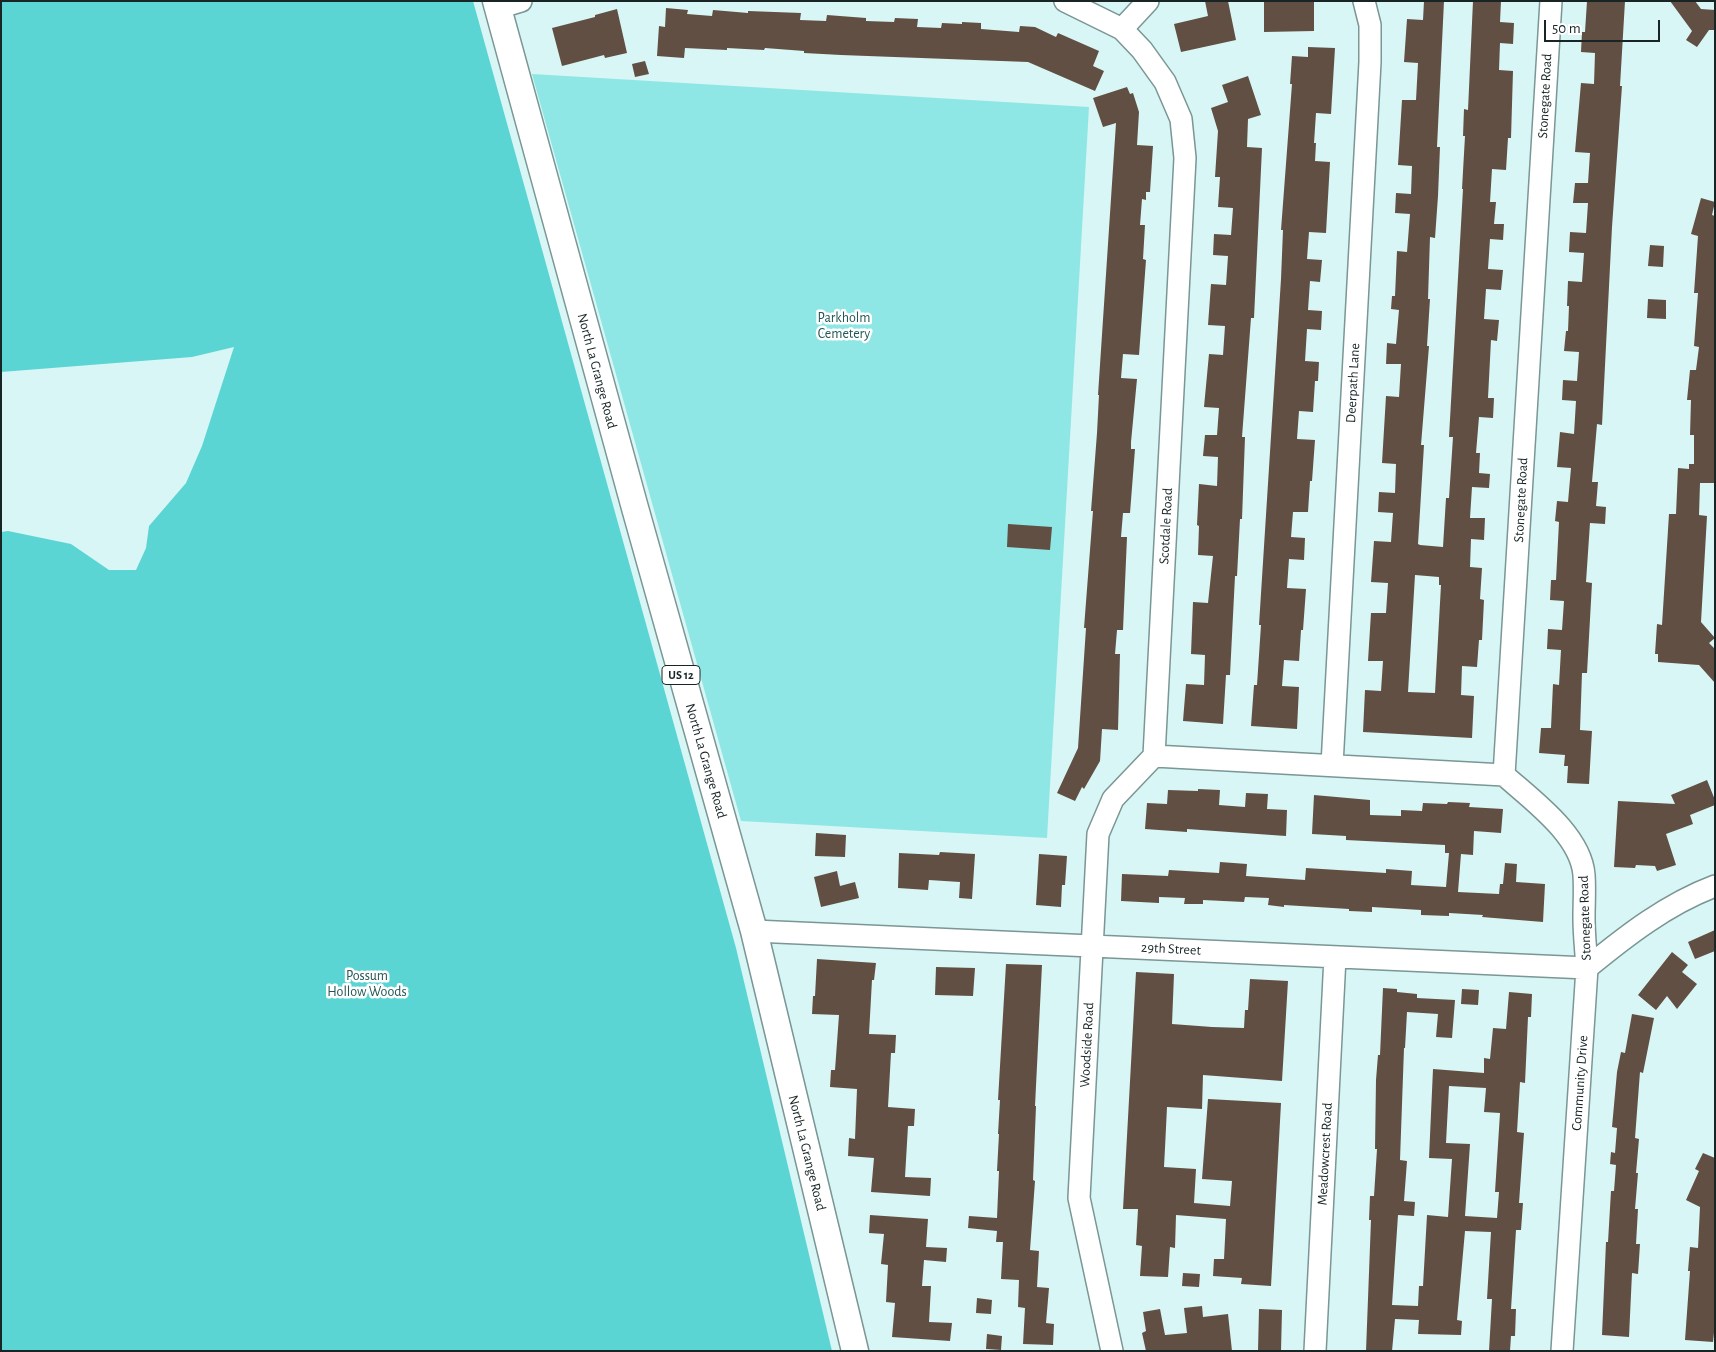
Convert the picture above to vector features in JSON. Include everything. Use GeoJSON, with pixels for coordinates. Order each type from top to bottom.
{"type":"FeatureCollection","features":[{"type":"Feature","properties":{"kind":"main road","name":"North La Grange Road"},"geometry":{"type":"LineString","coordinates":[[505,4],[638,520],[754,931],[855,1351]]}},
{"type":"Feature","properties":{"kind":"street","name":"Scotdale Road"},"geometry":{"type":"LineString","coordinates":[[1065,1],[1122,29],[1142,50],[1165,82],[1181,120],[1185,158],[1154,756]]}},
{"type":"Feature","properties":{"kind":"street"},"geometry":{"type":"LineString","coordinates":[[1122,29],[1148,1]]}},
{"type":"Feature","properties":{"kind":"street","name":"Deerpath Lane"},"geometry":{"type":"LineString","coordinates":[[1332,765],[1370,62],[1370,25],[1364,1]]}},
{"type":"Feature","properties":{"kind":"street","name":"Stonegate Road"},"geometry":{"type":"LineString","coordinates":[[1551,1],[1504,775],[1541,807],[1576,847],[1584,874],[1584,926],[1587,968]]}},
{"type":"Feature","properties":{"kind":"street"},"geometry":{"type":"LineString","coordinates":[[1154,756],[1504,775]]}},
{"type":"Feature","properties":{"kind":"street","name":"Woodside Road"},"geometry":{"type":"LineString","coordinates":[[1112,1351],[1079,1198],[1098,834],[1113,799],[1154,756]]}},
{"type":"Feature","properties":{"kind":"street"},"geometry":{"type":"LineString","coordinates":[[1587,968],[1679,902],[1715,886]]}},
{"type":"Feature","properties":{"kind":"street","name":"29th Street"},"geometry":{"type":"LineString","coordinates":[[754,931],[1587,968]]}},
{"type":"Feature","properties":{"kind":"street","name":"Meadowcrest Road"},"geometry":{"type":"LineString","coordinates":[[1315,1351],[1335,957]]}},
{"type":"Feature","properties":{"kind":"street","name":"Community Drive"},"geometry":{"type":"LineString","coordinates":[[1562,1351],[1587,968]]}},
{"type":"Feature","properties":{"kind":"green space","name":"Possum Hollow Woods"},"geometry":{"type":"Polygon","coordinates":[[[1,1],[473,1],[736,948],[832,1351],[1,1351],[1,532],[8,531],[71,544],[109,570],[136,570],[146,548],[149,526],[186,483],[202,446],[234,347],[192,357],[1,372],[1,1]]]}},
{"type":"Feature","properties":{"kind":"green space","name":"Parkholm Cemetery"},"geometry":{"type":"Polygon","coordinates":[[[532,74],[1089,107],[1047,838],[741,821],[532,74]]]}},
{"type":"Feature","properties":{"kind":"building"},"geometry":{"type":"Polygon","coordinates":[[[1205,1],[1228,1],[1236,40],[1181,52],[1174,24],[1208,16],[1205,1]]]}},
{"type":"Feature","properties":{"kind":"building"},"geometry":{"type":"Polygon","coordinates":[[[1264,1],[1314,2],[1314,31],[1264,32],[1264,1]]]}},
{"type":"Feature","properties":{"kind":"building"},"geometry":{"type":"Polygon","coordinates":[[[1424,1],[1444,1],[1437,147],[1440,147],[1438,196],[1435,238],[1430,237],[1428,299],[1430,299],[1427,346],[1429,346],[1421,445],[1424,445],[1418,544],[1443,547],[1446,498],[1449,498],[1453,437],[1449,437],[1463,189],[1464,109],[1468,110],[1473,1],[1501,1],[1500,22],[1514,23],[1513,44],[1500,43],[1499,70],[1513,71],[1511,138],[1508,138],[1506,170],[1492,169],[1490,202],[1496,202],[1494,224],[1504,224],[1503,240],[1490,239],[1488,269],[1503,270],[1501,290],[1486,289],[1484,319],[1499,320],[1497,341],[1491,340],[1488,398],[1494,398],[1493,418],[1479,417],[1476,453],[1480,453],[1479,473],[1490,474],[1489,488],[1472,487],[1470,518],[1485,518],[1484,540],[1471,539],[1470,567],[1482,568],[1480,599],[1484,600],[1482,640],[1479,640],[1477,667],[1462,666],[1461,695],[1474,696],[1472,738],[1363,732],[1365,690],[1381,691],[1383,661],[1368,661],[1371,613],[1386,613],[1388,583],[1371,582],[1374,541],[1391,542],[1393,513],[1378,512],[1379,492],[1395,493],[1396,464],[1382,463],[1386,396],[1399,397],[1401,364],[1386,364],[1387,343],[1396,344],[1399,310],[1391,309],[1392,296],[1395,296],[1397,251],[1407,252],[1410,214],[1395,213],[1396,193],[1411,194],[1412,166],[1398,165],[1402,100],[1416,100],[1418,63],[1404,62],[1407,19],[1423,20],[1424,1]],[[1415,575],[1408,692],[1435,693],[1441,585],[1439,585],[1439,577],[1415,575]]]}},
{"type":"Feature","properties":{"kind":"building"},"geometry":{"type":"Polygon","coordinates":[[[1587,1],[1625,1],[1620,86],[1622,86],[1612,227],[1602,425],[1597,424],[1592,482],[1598,482],[1596,506],[1606,507],[1605,524],[1590,523],[1586,582],[1592,583],[1587,673],[1582,673],[1580,730],[1592,731],[1589,784],[1567,783],[1568,766],[1564,766],[1565,755],[1539,753],[1541,728],[1551,728],[1553,684],[1559,685],[1561,650],[1547,649],[1548,629],[1562,630],[1564,601],[1550,600],[1551,580],[1556,580],[1559,522],[1555,521],[1557,501],[1568,502],[1571,468],[1557,467],[1560,432],[1574,434],[1576,401],[1562,400],[1563,380],[1577,381],[1579,352],[1564,351],[1566,331],[1568,331],[1568,281],[1582,282],[1584,253],[1569,252],[1570,232],[1586,233],[1588,203],[1573,203],[1575,183],[1588,183],[1590,153],[1575,152],[1581,83],[1594,84],[1595,53],[1581,52],[1582,32],[1585,32],[1587,1]]]}},
{"type":"Feature","properties":{"kind":"building"},"geometry":{"type":"Polygon","coordinates":[[[1670,1],[1695,1],[1701,9],[1715,10],[1715,30],[1709,30],[1697,47],[1686,40],[1692,31],[1670,1]]]}},
{"type":"Feature","properties":{"kind":"building"},"geometry":{"type":"Polygon","coordinates":[[[666,8],[688,10],[687,14],[712,16],[713,10],[748,13],[748,11],[801,13],[800,20],[826,21],[827,15],[866,18],[866,21],[894,22],[895,18],[918,19],[917,27],[941,28],[942,23],[962,24],[962,22],[981,23],[981,29],[1019,32],[1020,26],[1035,27],[1056,37],[1058,33],[1099,51],[1093,66],[1104,71],[1095,91],[1028,62],[841,55],[765,48],[764,50],[727,48],[727,50],[685,48],[684,58],[657,56],[659,26],[665,27],[666,8]]]}},
{"type":"Feature","properties":{"kind":"building"},"geometry":{"type":"Polygon","coordinates":[[[617,9],[627,53],[605,58],[604,55],[562,66],[552,28],[595,17],[595,15],[617,9]]]}},
{"type":"Feature","properties":{"kind":"building"},"geometry":{"type":"Polygon","coordinates":[[[1308,47],[1335,48],[1331,114],[1316,113],[1314,143],[1316,143],[1315,161],[1330,162],[1326,233],[1309,232],[1307,259],[1322,260],[1320,282],[1310,281],[1308,310],[1322,311],[1321,330],[1307,329],[1305,361],[1319,362],[1318,381],[1315,381],[1313,412],[1299,411],[1297,439],[1315,440],[1312,481],[1310,481],[1308,512],[1293,512],[1291,537],[1305,538],[1304,560],[1289,559],[1287,588],[1306,589],[1299,661],[1284,660],[1282,686],[1299,687],[1297,729],[1251,726],[1254,685],[1257,685],[1261,625],[1259,625],[1281,279],[1283,230],[1281,230],[1292,84],[1290,84],[1292,56],[1308,57],[1308,47]]]}},
{"type":"Feature","properties":{"kind":"building"},"geometry":{"type":"Polygon","coordinates":[[[645,61],[649,74],[635,77],[632,64],[645,61]]]}},
{"type":"Feature","properties":{"kind":"building"},"geometry":{"type":"Polygon","coordinates":[[[1248,76],[1261,115],[1248,119],[1247,147],[1262,148],[1254,318],[1251,318],[1242,437],[1245,437],[1242,519],[1240,519],[1237,576],[1235,576],[1230,675],[1226,675],[1223,724],[1183,721],[1186,684],[1204,685],[1205,655],[1191,654],[1193,602],[1208,603],[1213,556],[1198,555],[1199,484],[1217,486],[1218,457],[1203,456],[1205,435],[1217,435],[1219,408],[1204,407],[1209,354],[1223,355],[1225,326],[1208,325],[1211,284],[1226,285],[1228,256],[1213,255],[1214,234],[1231,235],[1233,208],[1218,207],[1220,177],[1215,177],[1218,131],[1211,108],[1228,102],[1222,85],[1248,76]]]}},
{"type":"Feature","properties":{"kind":"building"},"geometry":{"type":"Polygon","coordinates":[[[1127,87],[1130,94],[1133,93],[1139,112],[1137,145],[1153,146],[1150,192],[1146,192],[1146,200],[1142,199],[1140,225],[1145,225],[1143,259],[1146,260],[1139,355],[1123,354],[1121,378],[1137,379],[1131,442],[1131,449],[1135,449],[1130,513],[1123,513],[1121,537],[1127,537],[1123,630],[1117,630],[1115,654],[1120,654],[1118,730],[1102,729],[1100,761],[1075,801],[1057,793],[1078,748],[1116,123],[1103,127],[1093,98],[1127,87]]]}},
{"type":"Feature","properties":{"kind":"building"},"geometry":{"type":"Polygon","coordinates":[[[1701,198],[1715,202],[1712,215],[1715,216],[1715,483],[1700,483],[1699,515],[1707,516],[1701,622],[1715,638],[1709,643],[1715,649],[1715,683],[1699,665],[1658,662],[1658,654],[1655,654],[1657,624],[1662,625],[1669,514],[1676,514],[1678,468],[1689,469],[1689,464],[1694,464],[1694,435],[1690,435],[1691,400],[1687,400],[1690,370],[1696,370],[1699,347],[1694,346],[1698,293],[1694,293],[1698,236],[1691,234],[1701,198]]]}},
{"type":"Feature","properties":{"kind":"building"},"geometry":{"type":"Polygon","coordinates":[[[1650,245],[1664,246],[1663,267],[1648,266],[1650,245]]]}},
{"type":"Feature","properties":{"kind":"building"},"geometry":{"type":"Polygon","coordinates":[[[1648,299],[1666,300],[1666,319],[1647,318],[1648,299]]]}},
{"type":"Feature","properties":{"kind":"building"},"geometry":{"type":"Polygon","coordinates":[[[1008,524],[1052,527],[1050,550],[1007,547],[1008,524]]]}},
{"type":"Feature","properties":{"kind":"building"},"geometry":{"type":"Polygon","coordinates":[[[1707,780],[1715,800],[1715,805],[1690,815],[1693,824],[1666,834],[1676,865],[1657,871],[1655,866],[1636,865],[1635,868],[1614,867],[1618,801],[1675,804],[1671,795],[1707,780]]]}},
{"type":"Feature","properties":{"kind":"building"},"geometry":{"type":"Polygon","coordinates":[[[1198,789],[1220,790],[1219,805],[1245,807],[1246,793],[1268,794],[1267,809],[1287,810],[1286,836],[1187,829],[1187,832],[1145,829],[1147,803],[1167,804],[1168,790],[1198,791],[1198,789]]]}},
{"type":"Feature","properties":{"kind":"building"},"geometry":{"type":"Polygon","coordinates":[[[1314,795],[1370,800],[1370,815],[1401,816],[1401,810],[1422,811],[1423,803],[1470,803],[1469,807],[1503,809],[1501,833],[1474,831],[1473,855],[1461,854],[1458,892],[1499,894],[1500,884],[1503,884],[1505,863],[1517,864],[1516,882],[1545,884],[1543,922],[1449,913],[1449,916],[1421,915],[1421,910],[1372,907],[1372,912],[1284,905],[1284,907],[1268,905],[1269,898],[1245,897],[1244,902],[1203,900],[1203,904],[1184,904],[1185,898],[1159,897],[1159,903],[1121,901],[1122,874],[1168,876],[1169,870],[1219,873],[1220,862],[1247,864],[1246,876],[1305,880],[1306,868],[1386,873],[1386,869],[1412,871],[1411,885],[1446,887],[1449,853],[1445,853],[1445,845],[1346,840],[1346,836],[1312,834],[1314,795]]]}},
{"type":"Feature","properties":{"kind":"building"},"geometry":{"type":"Polygon","coordinates":[[[816,833],[846,835],[845,857],[815,856],[816,833]]]}},
{"type":"Feature","properties":{"kind":"building"},"geometry":{"type":"Polygon","coordinates":[[[940,852],[975,854],[972,899],[959,898],[960,882],[929,880],[928,890],[898,888],[899,853],[939,855],[940,852]]]}},
{"type":"Feature","properties":{"kind":"building"},"geometry":{"type":"Polygon","coordinates":[[[1039,854],[1067,856],[1065,885],[1062,885],[1061,907],[1036,905],[1039,854]]]}},
{"type":"Feature","properties":{"kind":"building"},"geometry":{"type":"Polygon","coordinates":[[[837,871],[840,886],[855,882],[859,898],[821,907],[814,877],[837,871]]]}},
{"type":"Feature","properties":{"kind":"building"},"geometry":{"type":"Polygon","coordinates":[[[1715,930],[1715,951],[1695,959],[1688,942],[1715,930]]]}},
{"type":"Feature","properties":{"kind":"building"},"geometry":{"type":"Polygon","coordinates":[[[1672,952],[1688,965],[1682,972],[1697,984],[1677,1009],[1667,996],[1656,1010],[1638,995],[1672,952]]]}},
{"type":"Feature","properties":{"kind":"building"},"geometry":{"type":"Polygon","coordinates":[[[817,959],[876,963],[874,980],[872,980],[869,1034],[896,1035],[895,1053],[891,1053],[888,1107],[915,1109],[914,1126],[908,1126],[905,1177],[931,1178],[930,1196],[871,1192],[874,1158],[848,1156],[849,1138],[855,1139],[857,1089],[830,1087],[831,1070],[835,1070],[839,1015],[812,1014],[817,959]]]}},
{"type":"Feature","properties":{"kind":"building"},"geometry":{"type":"Polygon","coordinates":[[[1006,964],[1042,965],[1035,1106],[1033,1180],[1035,1181],[1030,1250],[1039,1251],[1037,1287],[1049,1288],[1046,1323],[1054,1324],[1053,1345],[1023,1344],[1025,1308],[1018,1307],[1019,1280],[1001,1279],[1003,1242],[996,1242],[997,1231],[968,1228],[969,1216],[997,1218],[1000,1100],[998,1100],[1006,964]]]}},
{"type":"Feature","properties":{"kind":"building"},"geometry":{"type":"Polygon","coordinates":[[[936,967],[975,968],[973,996],[935,995],[936,967]]]}},
{"type":"Feature","properties":{"kind":"building"},"geometry":{"type":"Polygon","coordinates":[[[1136,972],[1174,974],[1172,1024],[1212,1027],[1244,1028],[1245,1010],[1248,1010],[1250,979],[1288,981],[1282,1081],[1203,1075],[1202,1109],[1167,1107],[1164,1167],[1196,1169],[1194,1203],[1230,1206],[1232,1181],[1202,1179],[1208,1099],[1281,1103],[1271,1286],[1241,1284],[1242,1278],[1213,1276],[1214,1259],[1224,1259],[1226,1219],[1176,1215],[1175,1248],[1170,1247],[1168,1277],[1140,1276],[1142,1246],[1136,1245],[1138,1209],[1123,1209],[1136,972]]]}},
{"type":"Feature","properties":{"kind":"building"},"geometry":{"type":"Polygon","coordinates":[[[1383,988],[1397,989],[1397,992],[1417,994],[1417,998],[1455,1000],[1452,1038],[1436,1037],[1438,1014],[1407,1012],[1400,1160],[1407,1161],[1404,1201],[1415,1202],[1414,1216],[1398,1215],[1392,1305],[1418,1306],[1419,1286],[1423,1286],[1427,1215],[1448,1217],[1452,1159],[1429,1158],[1433,1069],[1484,1073],[1484,1058],[1490,1059],[1493,1028],[1506,1029],[1509,992],[1532,994],[1531,1017],[1528,1017],[1525,1083],[1520,1082],[1517,1132],[1524,1133],[1519,1203],[1523,1203],[1521,1230],[1516,1230],[1511,1309],[1516,1309],[1515,1336],[1511,1336],[1510,1351],[1489,1351],[1492,1299],[1487,1299],[1491,1232],[1465,1231],[1457,1320],[1462,1321],[1461,1335],[1418,1334],[1419,1320],[1395,1319],[1392,1351],[1366,1351],[1371,1220],[1369,1220],[1370,1196],[1374,1196],[1377,1149],[1375,1149],[1376,1080],[1378,1055],[1380,1055],[1383,988]],[[1449,1086],[1446,1143],[1470,1144],[1465,1216],[1497,1218],[1499,1192],[1495,1192],[1500,1113],[1484,1112],[1486,1088],[1449,1086]]]}},
{"type":"Feature","properties":{"kind":"building"},"geometry":{"type":"Polygon","coordinates":[[[1462,989],[1479,990],[1478,1005],[1461,1004],[1462,989]]]}},
{"type":"Feature","properties":{"kind":"building"},"geometry":{"type":"Polygon","coordinates":[[[1632,1014],[1654,1018],[1643,1073],[1640,1072],[1635,1138],[1639,1139],[1635,1209],[1638,1209],[1636,1244],[1640,1244],[1638,1274],[1632,1273],[1629,1337],[1602,1335],[1606,1242],[1608,1242],[1611,1191],[1614,1191],[1616,1165],[1610,1164],[1611,1152],[1615,1153],[1617,1128],[1612,1127],[1617,1072],[1621,1052],[1625,1053],[1632,1014]]]}},
{"type":"Feature","properties":{"kind":"building"},"geometry":{"type":"Polygon","coordinates":[[[1703,1153],[1715,1158],[1715,1324],[1713,1342],[1685,1340],[1690,1247],[1698,1248],[1700,1207],[1686,1200],[1699,1171],[1695,1169],[1703,1153]]]}},
{"type":"Feature","properties":{"kind":"building"},"geometry":{"type":"Polygon","coordinates":[[[870,1215],[928,1219],[926,1247],[947,1248],[946,1262],[924,1260],[922,1286],[931,1286],[929,1322],[952,1323],[950,1341],[892,1337],[895,1303],[886,1302],[888,1265],[881,1264],[884,1234],[869,1233],[870,1215]]]}},
{"type":"Feature","properties":{"kind":"building"},"geometry":{"type":"Polygon","coordinates":[[[1183,1273],[1200,1274],[1199,1287],[1182,1286],[1183,1273]]]}},
{"type":"Feature","properties":{"kind":"building"},"geometry":{"type":"Polygon","coordinates":[[[977,1298],[992,1300],[991,1314],[976,1313],[977,1298]]]}},
{"type":"Feature","properties":{"kind":"building"},"geometry":{"type":"Polygon","coordinates":[[[1202,1306],[1203,1317],[1228,1314],[1232,1351],[1146,1351],[1142,1333],[1146,1331],[1143,1312],[1160,1309],[1165,1335],[1187,1333],[1184,1308],[1202,1306]]]}},
{"type":"Feature","properties":{"kind":"building"},"geometry":{"type":"Polygon","coordinates":[[[1259,1309],[1282,1310],[1281,1351],[1258,1351],[1259,1309]]]}},
{"type":"Feature","properties":{"kind":"building"},"geometry":{"type":"Polygon","coordinates":[[[987,1334],[1002,1336],[1001,1350],[986,1349],[987,1334]]]}}]}
